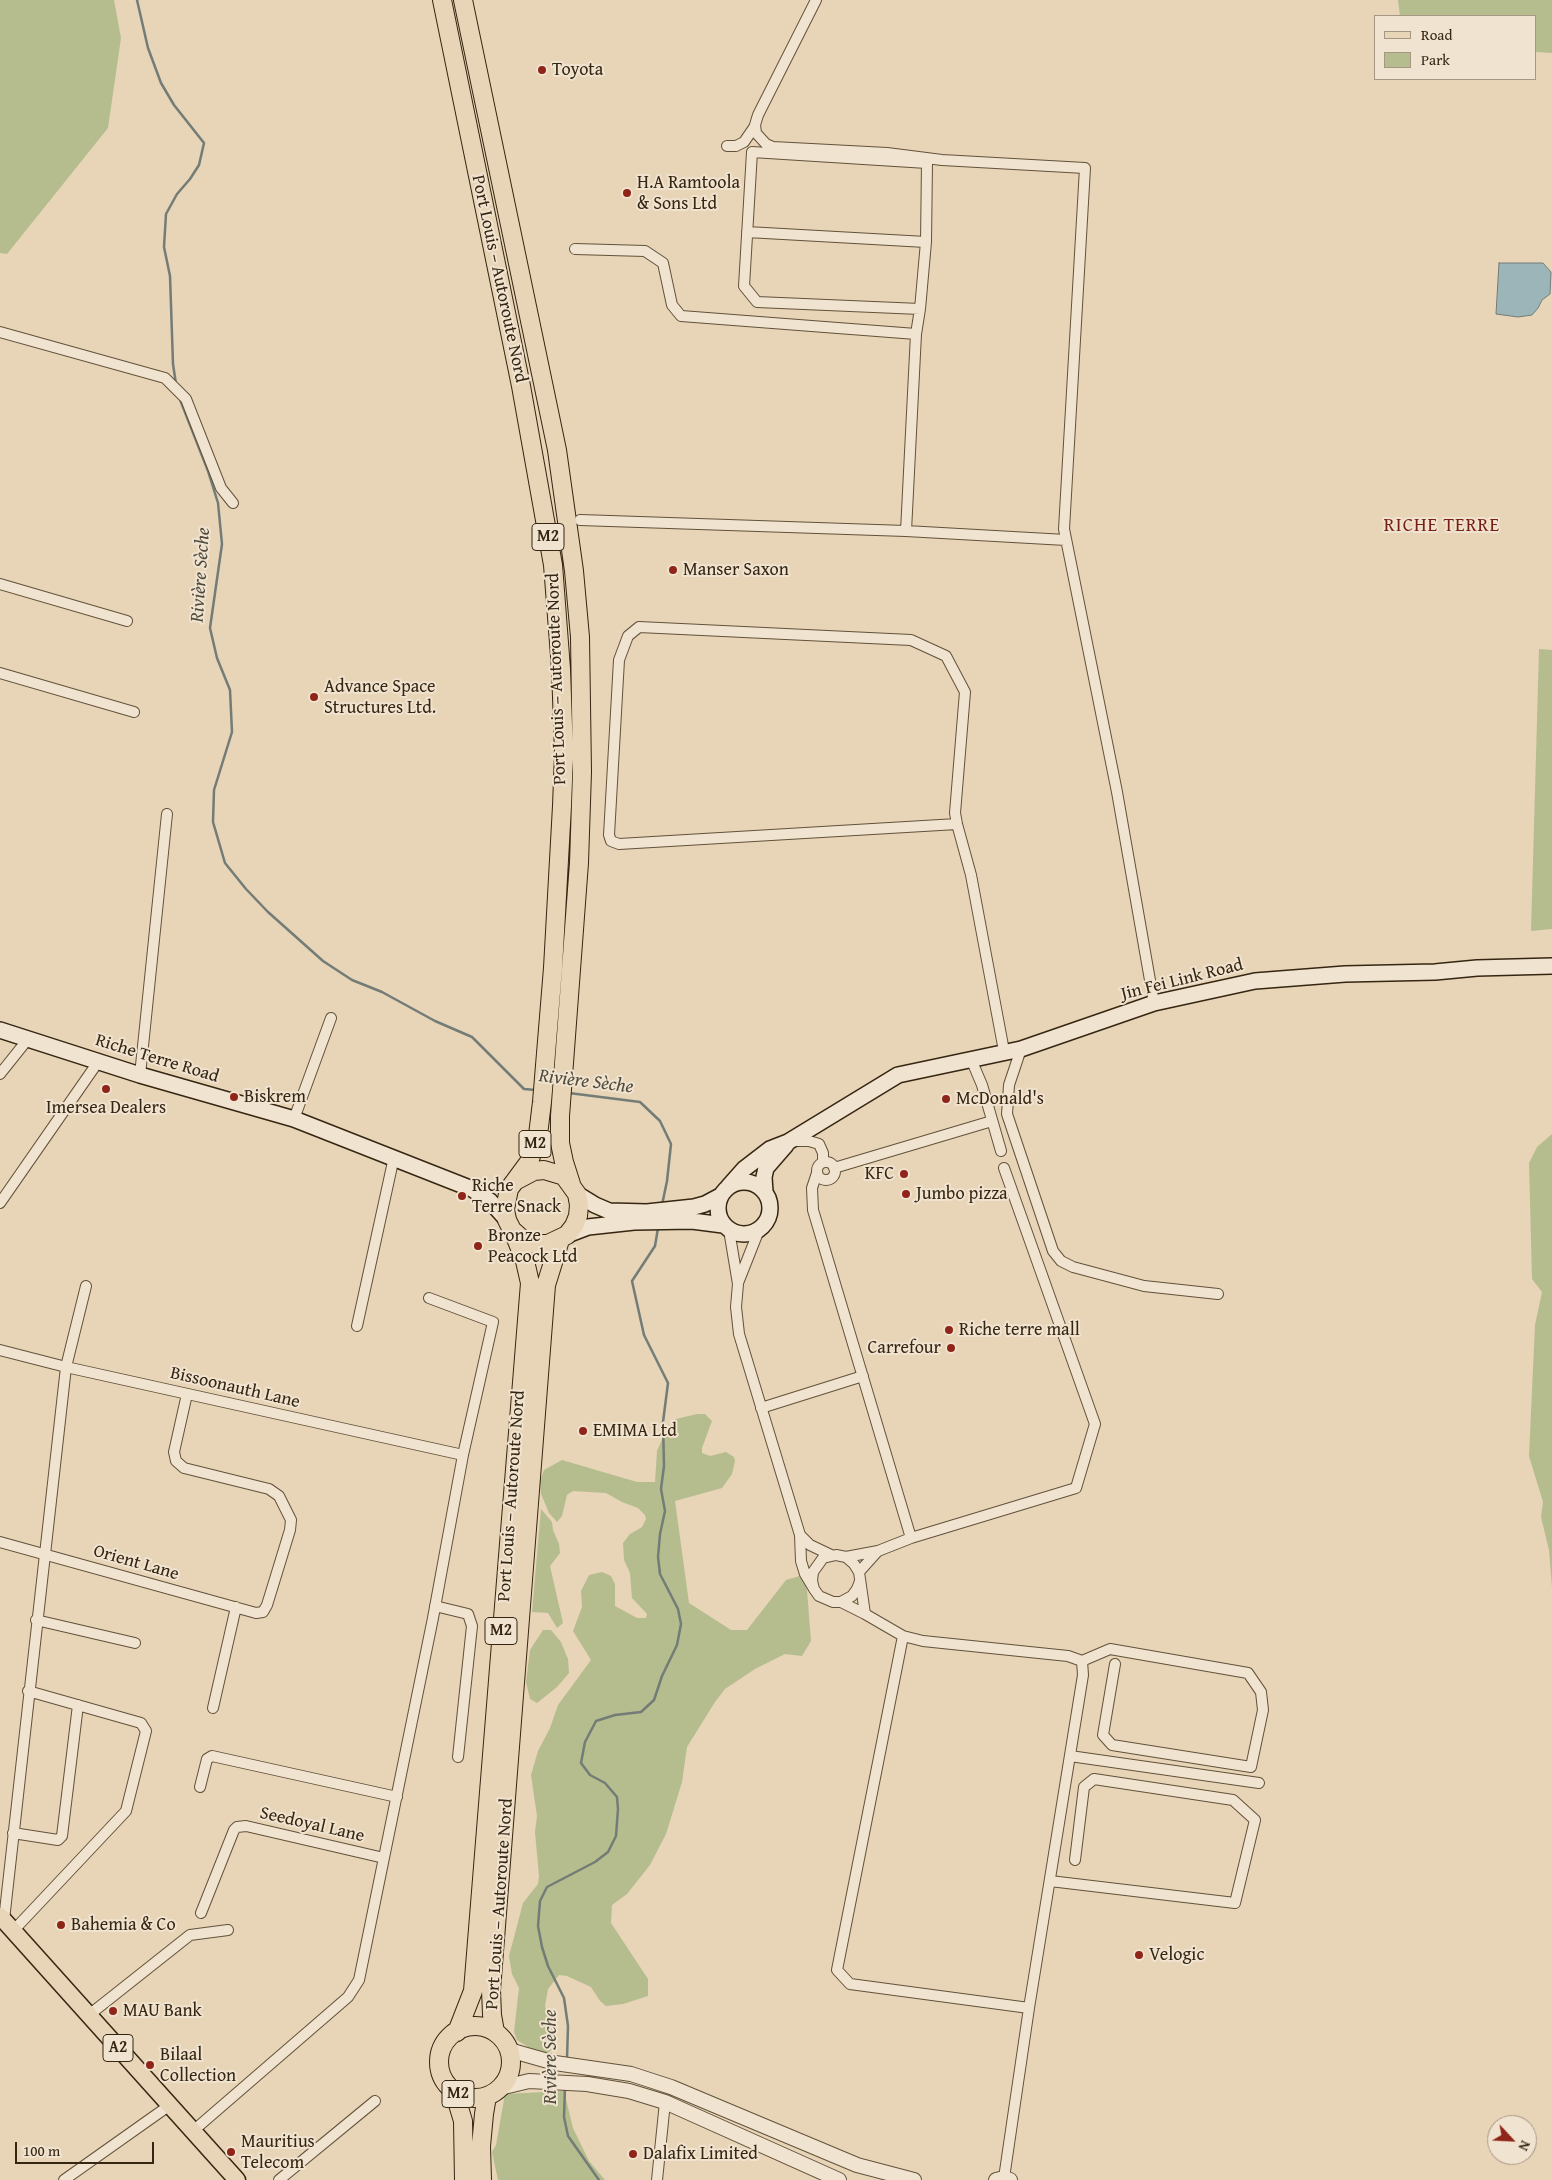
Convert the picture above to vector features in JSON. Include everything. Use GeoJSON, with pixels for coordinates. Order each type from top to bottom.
{"type":"FeatureCollection","features":[{"type":"Feature","properties":{"kind":"highway","name":"Port Louis – Autoroute Nord"},"geometry":{"type":"LineString","coordinates":[[442,0],[521,386],[553,565],[561,669],[564,754],[554,968],[542,1102],[538,1134],[530,1162],[512,1185]]}},
{"type":"Feature","properties":{"kind":"highway","name":"Port Louis – Autoroute Nord"},"geometry":{"type":"LineString","coordinates":[[463,0],[558,450],[575,580],[580,636],[583,716],[582,772],[578,863],[560,1102],[560,1143],[564,1162],[574,1189]]}},
{"type":"Feature","properties":{"kind":"highway","name":"M2"},"geometry":{"type":"LineString","coordinates":[[510,1225],[505,1208],[512,1185],[529,1173],[544,1170],[564,1176],[574,1189],[579,1205],[578,1216],[574,1226],[564,1237]]}},
{"type":"Feature","properties":{"kind":"highway","name":"Port Louis – Autoroute Nord"},"geometry":{"type":"LineString","coordinates":[[457,2032],[473,1991],[530,1283],[525,1261],[510,1225]]}},
{"type":"Feature","properties":{"kind":"highway"},"geometry":{"type":"LineString","coordinates":[[510,1225],[522,1239],[535,1244],[548,1244],[564,1237]]}},
{"type":"Feature","properties":{"kind":"highway","name":"Port Louis – Autoroute Nord"},"geometry":{"type":"LineString","coordinates":[[495,2032],[492,2015],[492,1990],[545,1294],[546,1285],[564,1237]]}},
{"type":"Feature","properties":{"kind":"highway"},"geometry":{"type":"LineString","coordinates":[[457,2032],[464,2028],[478,2026],[495,2032],[504,2040],[509,2050]]}},
{"type":"Feature","properties":{"kind":"highway","name":"M2"},"geometry":{"type":"LineString","coordinates":[[457,2032],[444,2044],[440,2060],[443,2077],[454,2091],[463,2121],[464,2180]]}},
{"type":"Feature","properties":{"kind":"highway","name":"M2"},"geometry":{"type":"LineString","coordinates":[[482,2180],[481,2146],[484,2114],[494,2092],[510,2073],[509,2050]]}},
{"type":"Feature","properties":{"kind":"highway","name":"M2"},"geometry":{"type":"LineString","coordinates":[[454,2091],[470,2098],[494,2092]]}},
{"type":"Feature","properties":{"kind":"main road","name":"Jin Fei Link Road"},"geometry":{"type":"LineString","coordinates":[[788,1142],[852,1103],[896,1081],[973,1063],[1004,1051],[1021,1049],[1154,1002],[1255,981],[1345,974],[1552,966]]}},
{"type":"Feature","properties":{"kind":"main road","name":"Riche Terre Road"},"geometry":{"type":"LineString","coordinates":[[0,1030],[140,1075],[294,1119],[472,1189]]}},
{"type":"Feature","properties":{"kind":"main road"},"geometry":{"type":"LineString","coordinates":[[973,1063],[1008,1058],[1021,1049]]}},
{"type":"Feature","properties":{"kind":"main road"},"geometry":{"type":"LineString","coordinates":[[726,1228],[718,1216],[717,1206],[724,1191],[744,1168],[770,1149],[788,1142]]}},
{"type":"Feature","properties":{"kind":"main road"},"geometry":{"type":"LineString","coordinates":[[564,1237],[588,1227],[634,1222],[692,1221],[726,1228],[739,1234],[759,1230],[769,1216],[770,1208],[765,1192],[764,1177],[766,1168],[788,1142]]}},
{"type":"Feature","properties":{"kind":"main road"},"geometry":{"type":"LineString","coordinates":[[574,1189],[595,1206],[609,1211],[647,1212],[705,1204],[724,1191],[743,1182],[751,1183],[765,1192]]}},
{"type":"Feature","properties":{"kind":"main road"},"geometry":{"type":"LineString","coordinates":[[472,1189],[493,1191],[512,1185]]}},
{"type":"Feature","properties":{"kind":"main road"},"geometry":{"type":"LineString","coordinates":[[472,1189],[490,1201],[510,1225]]}},
{"type":"Feature","properties":{"kind":"main road","name":"A2"},"geometry":{"type":"LineString","coordinates":[[6,1922],[193,2131],[233,2179]]}},
{"type":"Feature","properties":{"kind":"street"},"geometry":{"type":"LineString","coordinates":[[727,146],[736,146],[744,142],[755,125],[758,115],[816,0]]}},
{"type":"Feature","properties":{"kind":"street"},"geometry":{"type":"LineString","coordinates":[[755,125],[756,133],[760,138],[773,147],[888,153],[942,160],[1085,168],[1064,519],[1066,540],[1117,792],[1154,1002]]}},
{"type":"Feature","properties":{"kind":"street"},"geometry":{"type":"LineString","coordinates":[[906,531],[916,334],[920,309],[926,242],[927,163],[752,152],[744,286],[757,302],[920,309]]}},
{"type":"Feature","properties":{"kind":"street"},"geometry":{"type":"LineString","coordinates":[[747,232],[926,242]]}},
{"type":"Feature","properties":{"kind":"street"},"geometry":{"type":"LineString","coordinates":[[575,250],[645,251],[663,263],[672,305],[680,316],[916,334]]}},
{"type":"Feature","properties":{"kind":"street"},"geometry":{"type":"LineString","coordinates":[[0,332],[165,378],[186,399],[221,488],[233,503]]}},
{"type":"Feature","properties":{"kind":"street"},"geometry":{"type":"LineString","coordinates":[[580,520],[906,531],[1066,540]]}},
{"type":"Feature","properties":{"kind":"street"},"geometry":{"type":"LineString","coordinates":[[0,584],[127,621]]}},
{"type":"Feature","properties":{"kind":"street"},"geometry":{"type":"LineString","coordinates":[[957,824],[619,844],[611,840],[609,835],[619,660],[628,636],[639,627],[911,640],[946,656],[966,692],[955,813],[971,875],[1004,1051]]}},
{"type":"Feature","properties":{"kind":"street"},"geometry":{"type":"LineString","coordinates":[[0,673],[134,712]]}},
{"type":"Feature","properties":{"kind":"street"},"geometry":{"type":"LineString","coordinates":[[140,1075],[167,814]]}},
{"type":"Feature","properties":{"kind":"street"},"geometry":{"type":"LineString","coordinates":[[294,1119],[331,1018]]}},
{"type":"Feature","properties":{"kind":"street"},"geometry":{"type":"LineString","coordinates":[[0,1074],[28,1039]]}},
{"type":"Feature","properties":{"kind":"street"},"geometry":{"type":"LineString","coordinates":[[1021,1049],[1009,1085],[1008,1114],[1053,1251],[1061,1261],[1073,1267],[1144,1286],[1218,1294]]}},
{"type":"Feature","properties":{"kind":"street"},"geometry":{"type":"LineString","coordinates":[[0,1203],[98,1062]]}},
{"type":"Feature","properties":{"kind":"street"},"geometry":{"type":"LineString","coordinates":[[973,1063],[1001,1151]]}},
{"type":"Feature","properties":{"kind":"street"},"geometry":{"type":"LineString","coordinates":[[834,1168],[992,1121]]}},
{"type":"Feature","properties":{"kind":"street"},"geometry":{"type":"LineString","coordinates":[[788,1142],[809,1141],[819,1144],[823,1153],[823,1162]]}},
{"type":"Feature","properties":{"kind":"street"},"geometry":{"type":"LineString","coordinates":[[357,1326],[394,1158]]}},
{"type":"Feature","properties":{"kind":"street"},"geometry":{"type":"LineString","coordinates":[[812,1200],[826,1180],[833,1176],[834,1168],[830,1163],[823,1162],[818,1166],[812,1188],[812,1200],[818,1228],[911,1538]]}},
{"type":"Feature","properties":{"kind":"street"},"geometry":{"type":"LineString","coordinates":[[800,1535],[810,1544],[831,1555],[846,1557],[878,1551],[911,1538],[1076,1488],[1095,1424],[1004,1168]]}},
{"type":"Feature","properties":{"kind":"street"},"geometry":{"type":"LineString","coordinates":[[817,1173],[826,1180]]}},
{"type":"Feature","properties":{"kind":"street"},"geometry":{"type":"LineString","coordinates":[[726,1228],[738,1284]]}},
{"type":"Feature","properties":{"kind":"street"},"geometry":{"type":"LineString","coordinates":[[759,1230],[738,1284],[736,1307],[739,1334],[800,1535],[801,1561],[805,1574],[814,1589],[824,1600],[841,1602],[903,1636],[923,1641],[1068,1656],[1082,1662],[1110,1649],[1248,1673],[1261,1692],[1263,1710],[1251,1767],[1112,1745],[1103,1734],[1115,1664]]}},
{"type":"Feature","properties":{"kind":"street"},"geometry":{"type":"LineString","coordinates":[[6,1922],[28,1691],[66,1367],[86,1286]]}},
{"type":"Feature","properties":{"kind":"street"},"geometry":{"type":"LineString","coordinates":[[193,2131],[348,1997],[359,1980],[435,1606],[463,1456],[493,1322],[429,1298]]}},
{"type":"Feature","properties":{"kind":"street","name":"Bissoonauth Lane"},"geometry":{"type":"LineString","coordinates":[[0,1350],[66,1367],[463,1456]]}},
{"type":"Feature","properties":{"kind":"street"},"geometry":{"type":"LineString","coordinates":[[761,1408],[863,1376]]}},
{"type":"Feature","properties":{"kind":"street","name":"Orient Lane"},"geometry":{"type":"LineString","coordinates":[[0,1542],[236,1608],[256,1613],[263,1612],[267,1605],[290,1530],[291,1520],[279,1496],[269,1489],[184,1468],[176,1461],[174,1452],[187,1394]]}},
{"type":"Feature","properties":{"kind":"street"},"geometry":{"type":"LineString","coordinates":[[841,1602],[852,1596],[857,1589],[859,1576],[878,1551]]}},
{"type":"Feature","properties":{"kind":"street"},"geometry":{"type":"LineString","coordinates":[[814,1589],[813,1572],[823,1558],[831,1555]]}},
{"type":"Feature","properties":{"kind":"street"},"geometry":{"type":"LineString","coordinates":[[846,1557],[854,1564],[859,1576],[865,1614]]}},
{"type":"Feature","properties":{"kind":"street"},"geometry":{"type":"LineString","coordinates":[[435,1606],[468,1614],[472,1626],[458,1757]]}},
{"type":"Feature","properties":{"kind":"street"},"geometry":{"type":"LineString","coordinates":[[213,1708],[236,1608]]}},
{"type":"Feature","properties":{"kind":"street"},"geometry":{"type":"LineString","coordinates":[[36,1620],[135,1644]]}},
{"type":"Feature","properties":{"kind":"street"},"geometry":{"type":"LineString","coordinates":[[903,1636],[837,1970],[850,1984],[1029,2008]]}},
{"type":"Feature","properties":{"kind":"street"},"geometry":{"type":"LineString","coordinates":[[1003,2179],[1083,1675],[1082,1662]]}},
{"type":"Feature","properties":{"kind":"street"},"geometry":{"type":"LineString","coordinates":[[6,1922],[126,1811],[146,1731],[141,1723],[28,1691]]}},
{"type":"Feature","properties":{"kind":"street"},"geometry":{"type":"LineString","coordinates":[[13,1833],[58,1840],[62,1836],[78,1705]]}},
{"type":"Feature","properties":{"kind":"street"},"geometry":{"type":"LineString","coordinates":[[200,1787],[207,1759],[212,1756],[397,1797]]}},
{"type":"Feature","properties":{"kind":"street"},"geometry":{"type":"LineString","coordinates":[[1070,1756],[1259,1783]]}},
{"type":"Feature","properties":{"kind":"street"},"geometry":{"type":"LineString","coordinates":[[1050,1881],[1235,1903],[1255,1820],[1234,1800],[1094,1779],[1084,1787],[1075,1860]]}},
{"type":"Feature","properties":{"kind":"street","name":"Seedoyal Lane"},"geometry":{"type":"LineString","coordinates":[[201,1914],[234,1830],[237,1828],[246,1826],[384,1858]]}},
{"type":"Feature","properties":{"kind":"street"},"geometry":{"type":"LineString","coordinates":[[89,2015],[190,1935],[228,1930]]}},
{"type":"Feature","properties":{"kind":"street"},"geometry":{"type":"LineString","coordinates":[[509,2050],[555,2062],[631,2074],[671,2086],[857,2165],[914,2180]]}},
{"type":"Feature","properties":{"kind":"street"},"geometry":{"type":"LineString","coordinates":[[494,2092],[529,2081],[587,2084],[629,2091],[665,2102],[839,2180]]}},
{"type":"Feature","properties":{"kind":"street"},"geometry":{"type":"LineString","coordinates":[[279,2180],[375,2101]]}},
{"type":"Feature","properties":{"kind":"street"},"geometry":{"type":"LineString","coordinates":[[657,2180],[665,2102]]}},
{"type":"Feature","properties":{"kind":"street"},"geometry":{"type":"LineString","coordinates":[[64,2180],[170,2105]]}},
{"type":"Feature","properties":{"kind":"green space"},"geometry":{"type":"Polygon","coordinates":[[[0,0],[114,0],[121,38],[108,128],[7,254],[0,253],[0,0]]]}},
{"type":"Feature","properties":{"kind":"green space"},"geometry":{"type":"Polygon","coordinates":[[[1398,0],[1552,0],[1552,53],[1537,52],[1537,15],[1400,15],[1398,0]]]}},
{"type":"Feature","properties":{"kind":"green space"},"geometry":{"type":"Polygon","coordinates":[[[1539,649],[1552,650],[1552,929],[1531,931],[1539,649]]]}},
{"type":"Feature","properties":{"kind":"green space"},"geometry":{"type":"Polygon","coordinates":[[[1552,1134],[1552,1587],[1549,1550],[1541,1517],[1543,1502],[1529,1456],[1535,1325],[1542,1292],[1532,1279],[1529,1163],[1537,1147],[1552,1134]]]}},
{"type":"Feature","properties":{"kind":"green space"},"geometry":{"type":"Polygon","coordinates":[[[705,1414],[712,1421],[702,1453],[710,1456],[726,1452],[734,1457],[735,1461],[732,1474],[722,1488],[675,1501],[689,1603],[731,1630],[747,1630],[786,1580],[803,1575],[807,1590],[811,1641],[802,1656],[785,1654],[755,1669],[725,1689],[715,1702],[687,1747],[682,1782],[666,1834],[650,1865],[627,1894],[612,1905],[611,1923],[648,1979],[648,1996],[623,2004],[606,2006],[600,2001],[591,1987],[567,1976],[559,1975],[548,1989],[545,2006],[556,2041],[553,2049],[546,2054],[538,2053],[517,2040],[514,2032],[519,1988],[512,1974],[509,1956],[523,1903],[538,1884],[539,1876],[535,1832],[537,1816],[531,1775],[538,1751],[550,1728],[558,1705],[591,1660],[573,1631],[582,1607],[581,1591],[589,1575],[602,1572],[611,1576],[615,1584],[615,1606],[637,1618],[646,1618],[647,1614],[632,1598],[630,1573],[624,1560],[623,1543],[630,1534],[642,1527],[646,1519],[645,1515],[638,1508],[606,1493],[573,1491],[567,1495],[562,1516],[557,1522],[549,1513],[541,1494],[540,1481],[544,1470],[562,1460],[637,1482],[655,1482],[657,1451],[665,1433],[676,1419],[705,1414]]]}},
{"type":"Feature","properties":{"kind":"green space"},"geometry":{"type":"Polygon","coordinates":[[[541,1509],[552,1522],[559,1544],[560,1553],[550,1566],[563,1623],[557,1628],[548,1613],[532,1612],[541,1509]]]}},
{"type":"Feature","properties":{"kind":"green space"},"geometry":{"type":"Polygon","coordinates":[[[543,1630],[551,1630],[561,1642],[568,1659],[569,1673],[557,1687],[537,1703],[530,1699],[526,1682],[530,1650],[543,1630]]]}},
{"type":"Feature","properties":{"kind":"green space"},"geometry":{"type":"Polygon","coordinates":[[[564,2091],[573,2128],[589,2161],[605,2180],[498,2180],[492,2152],[496,2145],[505,2094],[564,2091]]]}},
{"type":"Feature","properties":{"kind":"water"},"geometry":{"type":"Polygon","coordinates":[[[1499,263],[1543,263],[1551,272],[1550,294],[1542,300],[1532,315],[1518,317],[1496,314],[1499,263]]]}},
{"type":"Feature","properties":{"kind":"waterway","name":"Rivière Sèche"},"geometry":{"type":"LineString","coordinates":[[137,0],[148,48],[161,83],[174,105],[204,143],[199,165],[177,194],[166,214],[164,247],[170,276],[173,364],[176,384]]}},
{"type":"Feature","properties":{"kind":"waterway","name":"Rivière Sèche"},"geometry":{"type":"LineString","coordinates":[[179,397],[208,471],[218,503],[222,544],[210,628],[217,658],[230,690],[232,732],[214,790],[213,822],[225,863],[268,912],[323,961],[352,980],[382,992],[435,1021],[472,1037],[524,1089],[536,1090]]}},
{"type":"Feature","properties":{"kind":"waterway","name":"Rivière Sèche"},"geometry":{"type":"LineString","coordinates":[[569,1093],[640,1102],[660,1121],[671,1144],[662,1205]]}},
{"type":"Feature","properties":{"kind":"waterway","name":"Rivière Sèche"},"geometry":{"type":"LineString","coordinates":[[567,2059],[568,2026],[564,1998],[548,1966],[542,1947],[538,1926],[540,1901],[547,1887],[595,1862],[608,1852],[616,1836],[617,1797],[605,1783],[590,1775],[581,1763],[585,1742],[596,1721],[615,1715],[641,1712],[654,1700],[662,1676],[677,1645],[681,1624],[678,1609],[660,1574],[658,1557],[665,1511],[661,1489],[664,1466],[663,1422],[668,1383],[644,1335],[632,1281],[655,1246],[658,1228]]}},
{"type":"Feature","properties":{"kind":"waterway","name":"Rivière Sèche"},"geometry":{"type":"LineString","coordinates":[[565,2087],[564,2117],[568,2136],[599,2180]]}},
{"type":"Feature","properties":{"kind":"place","name":"Toyota"},"geometry":{"type":"Point","coordinates":[542,70]}},
{"type":"Feature","properties":{"kind":"place","name":"H.A Ramtoola & Sons Ltd"},"geometry":{"type":"Point","coordinates":[627,193]}},
{"type":"Feature","properties":{"kind":"place","name":"Manser Saxon"},"geometry":{"type":"Point","coordinates":[673,570]}},
{"type":"Feature","properties":{"kind":"place","name":"Advance Space Structures Ltd."},"geometry":{"type":"Point","coordinates":[314,697]}},
{"type":"Feature","properties":{"kind":"place","name":"Imersea Dealers"},"geometry":{"type":"Point","coordinates":[106,1089]}},
{"type":"Feature","properties":{"kind":"place","name":"Biskrem"},"geometry":{"type":"Point","coordinates":[234,1097]}},
{"type":"Feature","properties":{"kind":"place","name":"McDonald's"},"geometry":{"type":"Point","coordinates":[946,1099]}},
{"type":"Feature","properties":{"kind":"place","name":"KFC"},"geometry":{"type":"Point","coordinates":[904,1174]}},
{"type":"Feature","properties":{"kind":"place","name":"Jumbo pizza"},"geometry":{"type":"Point","coordinates":[906,1194]}},
{"type":"Feature","properties":{"kind":"place","name":"Riche Terre Snack"},"geometry":{"type":"Point","coordinates":[462,1196]}},
{"type":"Feature","properties":{"kind":"place","name":"Bronze Peacock Ltd"},"geometry":{"type":"Point","coordinates":[478,1246]}},
{"type":"Feature","properties":{"kind":"place","name":"Riche terre mall"},"geometry":{"type":"Point","coordinates":[949,1330]}},
{"type":"Feature","properties":{"kind":"place","name":"Carrefour"},"geometry":{"type":"Point","coordinates":[951,1348]}},
{"type":"Feature","properties":{"kind":"place","name":"EMIMA Ltd"},"geometry":{"type":"Point","coordinates":[583,1431]}},
{"type":"Feature","properties":{"kind":"place","name":"Bahemia & Co"},"geometry":{"type":"Point","coordinates":[61,1925]}},
{"type":"Feature","properties":{"kind":"place","name":"Velogic"},"geometry":{"type":"Point","coordinates":[1139,1955]}},
{"type":"Feature","properties":{"kind":"place","name":"MAU Bank"},"geometry":{"type":"Point","coordinates":[113,2011]}},
{"type":"Feature","properties":{"kind":"place","name":"Bilaal Collection"},"geometry":{"type":"Point","coordinates":[150,2065]}},
{"type":"Feature","properties":{"kind":"place","name":"Mauritius Telecom"},"geometry":{"type":"Point","coordinates":[231,2152]}},
{"type":"Feature","properties":{"kind":"place","name":"Dalafix Limited"},"geometry":{"type":"Point","coordinates":[633,2154]}},
{"type":"Feature","properties":{"kind":"district","name":"RICHE TERRE"},"geometry":{"type":"Point","coordinates":[1442,526]}}]}
